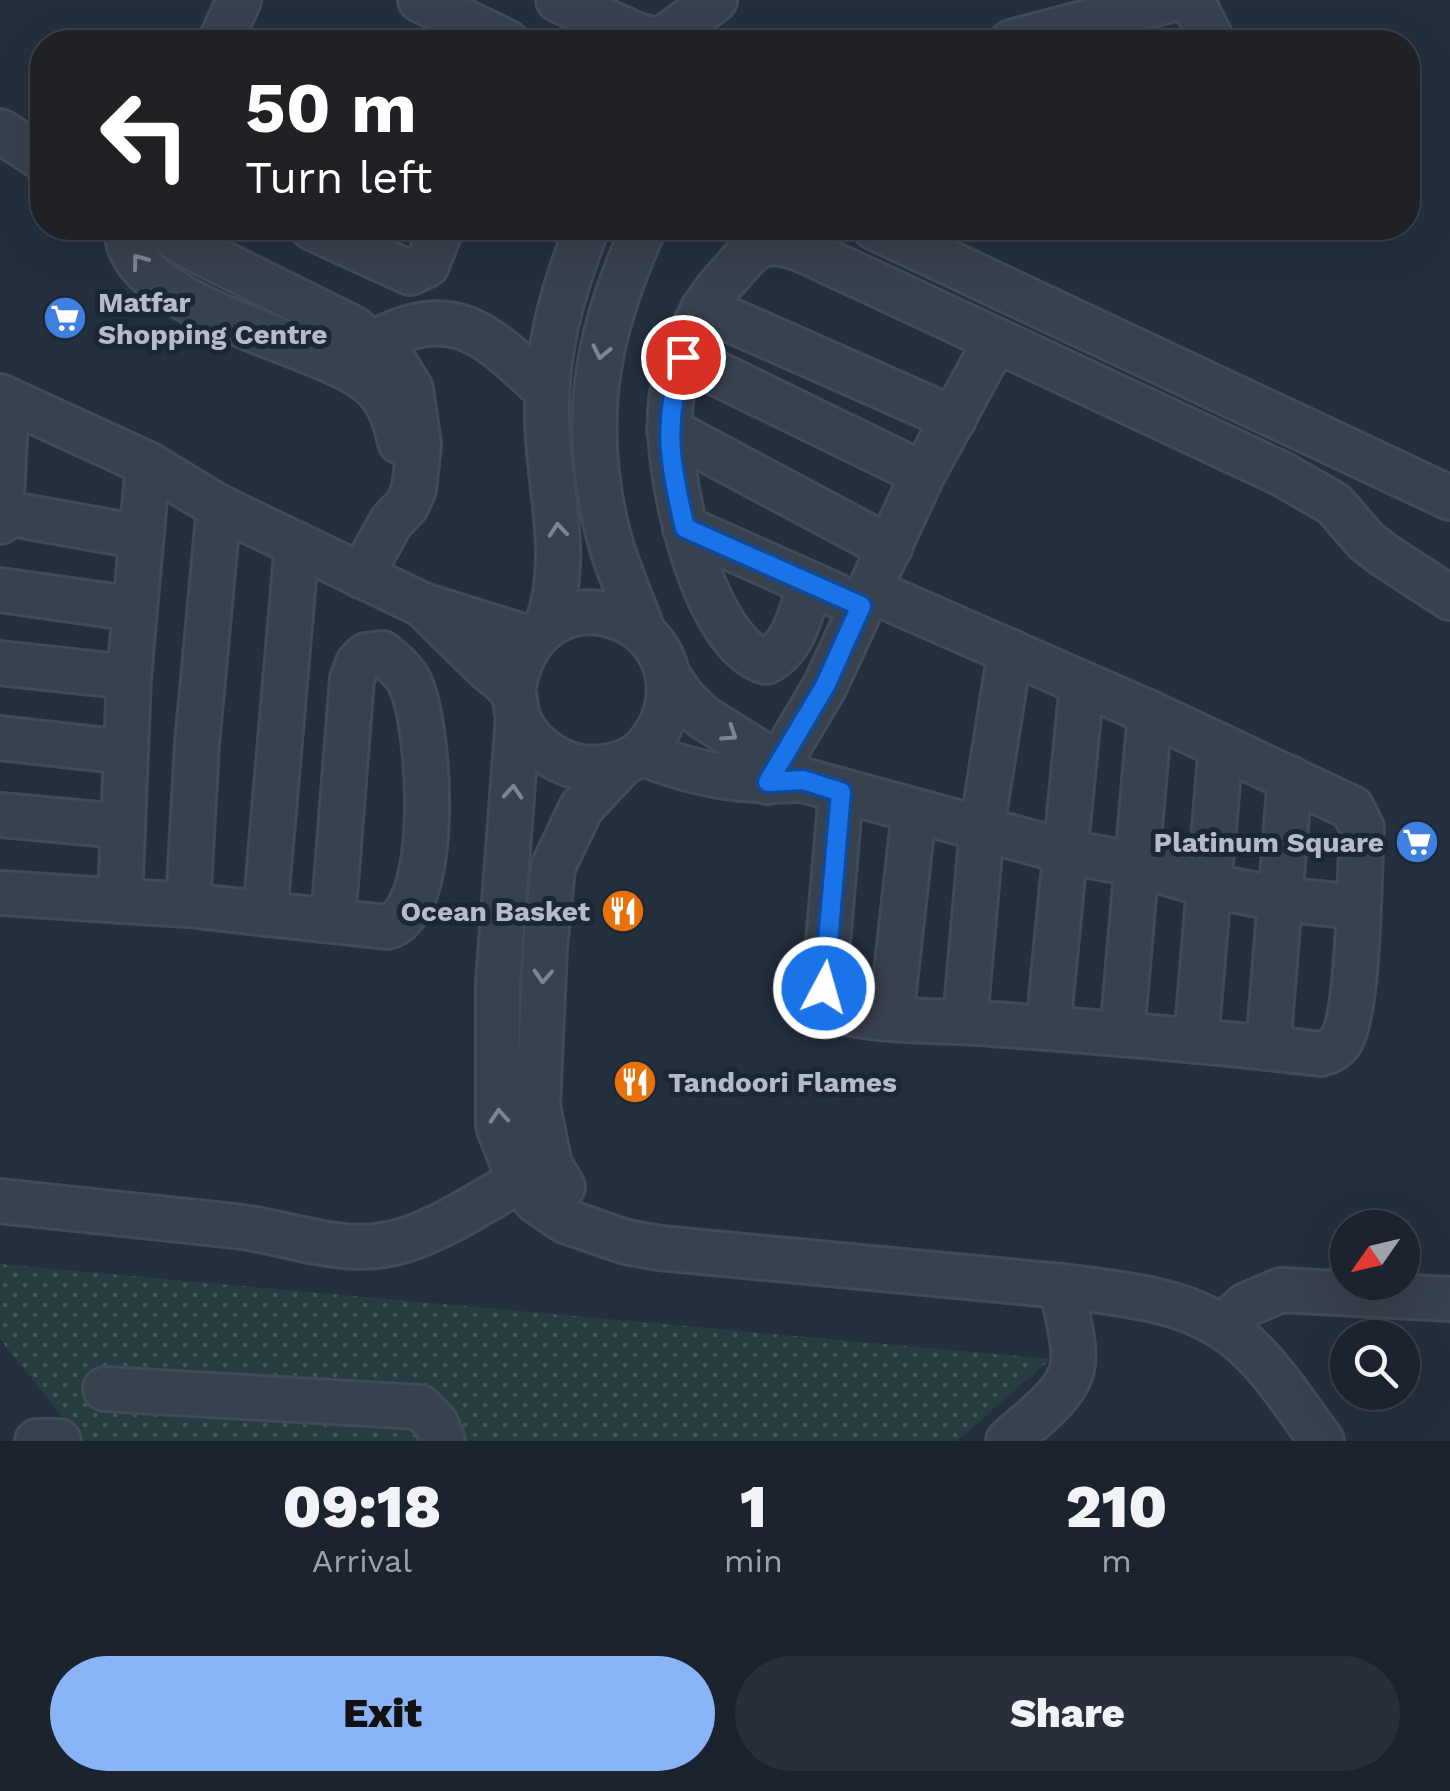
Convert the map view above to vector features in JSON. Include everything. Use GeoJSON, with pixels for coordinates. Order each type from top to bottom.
{"type":"FeatureCollection","features":[{"type":"Feature","properties":{"kind":"street"},"geometry":{"type":"LineString","coordinates":[[225,30],[239,0]]}},
{"type":"Feature","properties":{"kind":"street"},"geometry":{"type":"LineString","coordinates":[[420,0],[482,30]]}},
{"type":"Feature","properties":{"kind":"street"},"geometry":{"type":"LineString","coordinates":[[558,0],[626,30]]}},
{"type":"Feature","properties":{"kind":"street"},"geometry":{"type":"LineString","coordinates":[[676,30],[714,0]]}},
{"type":"Feature","properties":{"kind":"street"},"geometry":{"type":"LineString","coordinates":[[1056,30],[1170,0]]}},
{"type":"Feature","properties":{"kind":"street"},"geometry":{"type":"LineString","coordinates":[[1192,0],[1207,30]]}},
{"type":"Feature","properties":{"kind":"street"},"geometry":{"type":"LineString","coordinates":[[0,131],[30,150]]}},
{"type":"Feature","properties":{"kind":"street"},"geometry":{"type":"LineString","coordinates":[[128,240],[135,260],[164,286],[380,363]]}},
{"type":"Feature","properties":{"kind":"street"},"geometry":{"type":"LineString","coordinates":[[178,240],[353,328],[380,363],[410,389],[419,446],[414,489],[361,576]]}},
{"type":"Feature","properties":{"kind":"street"},"geometry":{"type":"LineString","coordinates":[[338,240],[410,273],[428,265],[438,240]]}},
{"type":"Feature","properties":{"kind":"street"},"geometry":{"type":"LineString","coordinates":[[565,283],[567,240]]}},
{"type":"Feature","properties":{"kind":"street"},"geometry":{"type":"LineString","coordinates":[[582,240],[565,283],[548,355],[546,391],[560,557],[558,585],[540,632],[517,663],[498,982],[498,1126],[534,1172],[566,1194],[601,1233],[643,1245],[741,1258],[927,1271],[1061,1286],[1185,1308],[1222,1326],[1262,1362],[1322,1441]]}},
{"type":"Feature","properties":{"kind":"street"},"geometry":{"type":"LineString","coordinates":[[639,240],[619,285],[598,360],[593,438],[605,524],[643,632]]}},
{"type":"Feature","properties":{"kind":"street"},"geometry":{"type":"LineString","coordinates":[[619,285],[651,240]]}},
{"type":"Feature","properties":{"kind":"street"},"geometry":{"type":"LineString","coordinates":[[901,240],[1450,498]]}},
{"type":"Feature","properties":{"kind":"street"},"geometry":{"type":"LineString","coordinates":[[810,584],[788,644],[773,659],[758,659],[739,644],[701,578],[672,474],[671,398],[683,357],[704,308],[725,279],[758,246],[785,244],[1310,488],[1334,504],[1366,540],[1400,568],[1450,598]]}},
{"type":"Feature","properties":{"kind":"street"},"geometry":{"type":"LineString","coordinates":[[704,308],[954,419]]}},
{"type":"Feature","properties":{"kind":"street"},"geometry":{"type":"LineString","coordinates":[[380,363],[418,322],[437,322],[473,331],[495,343],[546,391]]}},
{"type":"Feature","properties":{"kind":"street"},"geometry":{"type":"LineString","coordinates":[[685,528],[810,584],[865,598],[1010,652],[1340,800],[1356,813],[1362,828],[1351,1006],[1342,1040],[1330,1052],[891,1018],[846,1013],[833,1008],[826,999],[798,779],[825,686],[865,598],[890,548],[923,474],[996,340]]}},
{"type":"Feature","properties":{"kind":"street"},"geometry":{"type":"LineString","coordinates":[[683,357],[923,474]]}},
{"type":"Feature","properties":{"kind":"street"},"geometry":{"type":"LineString","coordinates":[[0,522],[4,399],[148,464],[219,507],[422,605],[540,632],[570,614],[596,612],[621,618],[643,632],[659,652],[668,676],[684,699],[703,717],[798,779],[1208,886],[1278,900],[1358,907]]}},
{"type":"Feature","properties":{"kind":"street"},"geometry":{"type":"LineString","coordinates":[[669,430],[890,548]]}},
{"type":"Feature","properties":{"kind":"street"},"geometry":{"type":"LineString","coordinates":[[120,901],[129,678],[148,464]]}},
{"type":"Feature","properties":{"kind":"street"},"geometry":{"type":"LineString","coordinates":[[188,906],[219,507]]}},
{"type":"Feature","properties":{"kind":"street"},"geometry":{"type":"LineString","coordinates":[[1,512],[140,536]]}},
{"type":"Feature","properties":{"kind":"street"},"geometry":{"type":"LineString","coordinates":[[265,914],[297,544]]}},
{"type":"Feature","properties":{"kind":"street"},"geometry":{"type":"LineString","coordinates":[[0,590],[134,610]]}},
{"type":"Feature","properties":{"kind":"street"},"geometry":{"type":"LineString","coordinates":[[422,605],[515,704],[530,740],[550,756],[573,766],[599,768],[632,757],[746,782],[798,779]]}},
{"type":"Feature","properties":{"kind":"street"},"geometry":{"type":"LineString","coordinates":[[965,1022],[982,828],[1010,652]]}},
{"type":"Feature","properties":{"kind":"street"},"geometry":{"type":"LineString","coordinates":[[0,893],[188,906],[387,927],[396,925],[409,910],[417,885],[428,799],[422,730],[408,680],[382,654],[366,654],[352,679],[333,920]]}},
{"type":"Feature","properties":{"kind":"street"},"geometry":{"type":"LineString","coordinates":[[0,663],[129,678]]}},
{"type":"Feature","properties":{"kind":"street"},"geometry":{"type":"LineString","coordinates":[[534,1172],[540,1130],[538,1080],[544,948],[553,867],[581,808],[660,726],[668,702],[668,676]]}},
{"type":"Feature","properties":{"kind":"street"},"geometry":{"type":"LineString","coordinates":[[1048,1028],[1082,684]]}},
{"type":"Feature","properties":{"kind":"street"},"geometry":{"type":"LineString","coordinates":[[1122,1034],[1150,714]]}},
{"type":"Feature","properties":{"kind":"street"},"geometry":{"type":"LineString","coordinates":[[0,738],[125,752]]}},
{"type":"Feature","properties":{"kind":"street"},"geometry":{"type":"LineString","coordinates":[[1196,1042],[1221,746]]}},
{"type":"Feature","properties":{"kind":"street"},"geometry":{"type":"LineString","coordinates":[[1268,1048],[1290,778]]}},
{"type":"Feature","properties":{"kind":"street"},"geometry":{"type":"LineString","coordinates":[[891,1018],[914,812]]}},
{"type":"Feature","properties":{"kind":"street"},"geometry":{"type":"LineString","coordinates":[[0,815],[121,826]]}},
{"type":"Feature","properties":{"kind":"street"},"geometry":{"type":"LineString","coordinates":[[0,1201],[242,1226],[336,1248],[379,1246],[408,1239],[534,1172]]}},
{"type":"Feature","properties":{"kind":"street"},"geometry":{"type":"LineString","coordinates":[[1008,1441],[1062,1389],[1070,1375],[1074,1360],[1061,1286]]}},
{"type":"Feature","properties":{"kind":"street"},"geometry":{"type":"LineString","coordinates":[[1222,1326],[1246,1305],[1282,1290],[1450,1299]]}},
{"type":"Feature","properties":{"kind":"street"},"geometry":{"type":"LineString","coordinates":[[105,1389],[420,1407],[436,1422],[443,1441]]}},
{"type":"Feature","properties":{"kind":"street"},"geometry":{"type":"LineString","coordinates":[[36,1441],[59,1441]]}},
{"type":"Feature","properties":{"kind":"green space"},"geometry":{"type":"Polygon","coordinates":[[[0,1264],[1051,1359],[957,1441],[82,1441],[0,1339],[0,1264]]]}},
{"type":"Feature","properties":{"kind":"place","name":"Matfar Shopping Centre"},"geometry":{"type":"Point","coordinates":[65,318]}},
{"type":"Feature","properties":{"kind":"place","name":"Platinum Square"},"geometry":{"type":"Point","coordinates":[1417,842]}},
{"type":"Feature","properties":{"kind":"place","name":"Ocean Basket"},"geometry":{"type":"Point","coordinates":[623,911]}},
{"type":"Feature","properties":{"kind":"place","name":"Tandoori Flames"},"geometry":{"type":"Point","coordinates":[635,1082]}},
{"type":"Feature","properties":{"kind":"route"},"geometry":{"type":"LineString","coordinates":[[683,357],[671,398],[669,430],[672,474],[685,528],[861,606],[825,686],[768,782],[803,780],[841,792],[824,988]]}}]}
